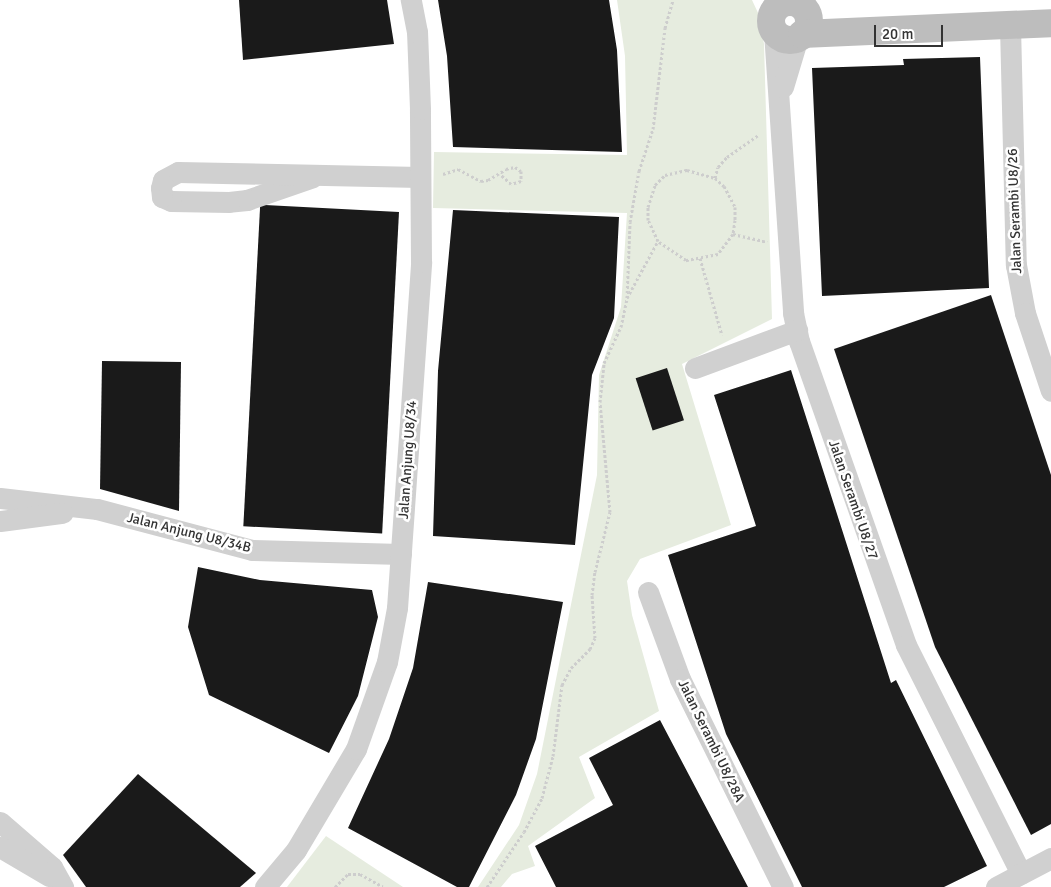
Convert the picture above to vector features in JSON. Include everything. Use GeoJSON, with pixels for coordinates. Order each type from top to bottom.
{"type":"FeatureCollection","features":[{"type":"Feature","properties":{"kind":"street","name":"Jalan Anjung U8/34"},"geometry":{"type":"LineString","coordinates":[[265,887],[296,850],[356,749],[387,662],[401,554],[420,262],[416,32],[412,0]]}},
{"type":"Feature","properties":{"kind":"street"},"geometry":{"type":"LineString","coordinates":[[787,16],[876,33],[1051,23]]}},
{"type":"Feature","properties":{"kind":"street","name":"Jalan Serambi U8/27"},"geometry":{"type":"LineString","coordinates":[[787,16],[780,109],[796,330],[813,386],[906,645],[1021,874]]}},
{"type":"Feature","properties":{"kind":"street","name":"Jalan Serambi U8/26"},"geometry":{"type":"LineString","coordinates":[[1010,26],[1016,265],[1025,313],[1051,392]]}},
{"type":"Feature","properties":{"kind":"street"},"geometry":{"type":"LineString","coordinates":[[314,177],[238,201],[170,201],[162,197],[161,188],[163,180],[178,172],[314,177],[420,177]]}},
{"type":"Feature","properties":{"kind":"street"},"geometry":{"type":"LineString","coordinates":[[695,368],[796,330]]}},
{"type":"Feature","properties":{"kind":"street","name":"Jalan Anjung U8/34B"},"geometry":{"type":"LineString","coordinates":[[0,498],[97,509],[252,550],[401,554]]}},
{"type":"Feature","properties":{"kind":"street","name":"Jalan Anjung U8/34B"},"geometry":{"type":"LineString","coordinates":[[0,521],[97,509]]}},
{"type":"Feature","properties":{"kind":"street","name":"Jalan Serambi U8/28A"},"geometry":{"type":"LineString","coordinates":[[648,592],[680,679],[783,887]]}},
{"type":"Feature","properties":{"kind":"street"},"geometry":{"type":"LineString","coordinates":[[0,822],[52,867],[62,885]]}},
{"type":"Feature","properties":{"kind":"street"},"geometry":{"type":"LineString","coordinates":[[0,847],[62,885]]}},
{"type":"Feature","properties":{"kind":"street"},"geometry":{"type":"LineString","coordinates":[[996,887],[1051,858]]}},
{"type":"Feature","properties":{"kind":"path"},"geometry":{"type":"LineString","coordinates":[[487,887],[524,832],[542,798],[553,756],[562,685],[571,668],[590,649],[595,638],[592,595],[595,572],[610,512],[600,402],[604,363],[621,327],[626,298],[630,222],[639,170],[653,129],[665,28],[673,0]]}},
{"type":"Feature","properties":{"kind":"path"},"geometry":{"type":"LineString","coordinates":[[715,178],[718,167],[780,109]]}},
{"type":"Feature","properties":{"kind":"path"},"geometry":{"type":"LineString","coordinates":[[420,177],[438,177],[450,169],[458,169],[481,181],[515,167],[521,171],[521,181],[511,184],[500,174]]}},
{"type":"Feature","properties":{"kind":"path"},"geometry":{"type":"LineString","coordinates":[[674,171],[694,172],[715,178],[724,186],[735,207],[733,234],[718,254],[686,260],[658,241],[648,220],[650,195],[655,184],[674,171]]}},
{"type":"Feature","properties":{"kind":"path"},"geometry":{"type":"LineString","coordinates":[[733,234],[791,249]]}},
{"type":"Feature","properties":{"kind":"path"},"geometry":{"type":"LineString","coordinates":[[626,298],[658,241]]}},
{"type":"Feature","properties":{"kind":"path"},"geometry":{"type":"LineString","coordinates":[[700,258],[728,356]]}},
{"type":"Feature","properties":{"kind":"path"},"geometry":{"type":"LineString","coordinates":[[335,887],[348,874],[360,874],[383,887]]}},
{"type":"Feature","properties":{"kind":"shaded area"},"geometry":{"type":"Polygon","coordinates":[[[617,0],[752,0],[759,15],[764,44],[772,319],[682,364],[731,525],[640,559],[627,581],[632,615],[659,711],[579,757],[595,798],[528,846],[535,866],[512,874],[501,887],[478,887],[519,825],[537,774],[597,475],[599,375],[621,307],[627,213],[433,208],[434,152],[627,155],[625,56],[617,0]]]}},
{"type":"Feature","properties":{"kind":"shaded area"},"geometry":{"type":"Polygon","coordinates":[[[326,836],[403,887],[287,887],[326,836]]]}},
{"type":"Feature","properties":{"kind":"building"},"geometry":{"type":"Polygon","coordinates":[[[239,0],[387,0],[394,44],[243,60],[239,0]]]}},
{"type":"Feature","properties":{"kind":"building"},"geometry":{"type":"Polygon","coordinates":[[[438,0],[609,0],[617,50],[622,152],[453,147],[447,56],[438,0]]]}},
{"type":"Feature","properties":{"kind":"building"},"geometry":{"type":"Polygon","coordinates":[[[980,57],[989,288],[822,296],[812,68],[904,65],[903,59],[980,57]]]}},
{"type":"Feature","properties":{"kind":"building"},"geometry":{"type":"Polygon","coordinates":[[[260,205],[399,212],[382,534],[243,526],[260,205]]]}},
{"type":"Feature","properties":{"kind":"building"},"geometry":{"type":"Polygon","coordinates":[[[453,210],[619,217],[614,318],[592,375],[575,545],[433,536],[438,371],[453,210]]]}},
{"type":"Feature","properties":{"kind":"building"},"geometry":{"type":"Polygon","coordinates":[[[991,295],[1051,475],[1051,824],[1031,835],[935,647],[834,349],[991,295]]]}},
{"type":"Feature","properties":{"kind":"building"},"geometry":{"type":"Polygon","coordinates":[[[102,361],[181,362],[179,511],[100,489],[102,361]]]}},
{"type":"Feature","properties":{"kind":"building"},"geometry":{"type":"Polygon","coordinates":[[[667,368],[684,420],[653,431],[636,378],[667,368]]]}},
{"type":"Feature","properties":{"kind":"building"},"geometry":{"type":"Polygon","coordinates":[[[791,370],[891,683],[896,680],[987,866],[944,887],[802,887],[726,734],[668,555],[756,526],[714,395],[791,370]]]}},
{"type":"Feature","properties":{"kind":"building"},"geometry":{"type":"Polygon","coordinates":[[[198,567],[260,580],[372,590],[378,617],[358,696],[329,753],[209,695],[188,627],[198,567]]]}},
{"type":"Feature","properties":{"kind":"building"},"geometry":{"type":"Polygon","coordinates":[[[428,582],[563,602],[536,739],[516,795],[469,887],[457,887],[348,828],[389,739],[413,668],[428,582]]]}},
{"type":"Feature","properties":{"kind":"building"},"geometry":{"type":"Polygon","coordinates":[[[660,720],[748,887],[556,887],[535,846],[613,805],[589,758],[660,720]]]}},
{"type":"Feature","properties":{"kind":"building"},"geometry":{"type":"Polygon","coordinates":[[[138,774],[256,873],[240,887],[86,887],[63,855],[138,774]]]}}]}
